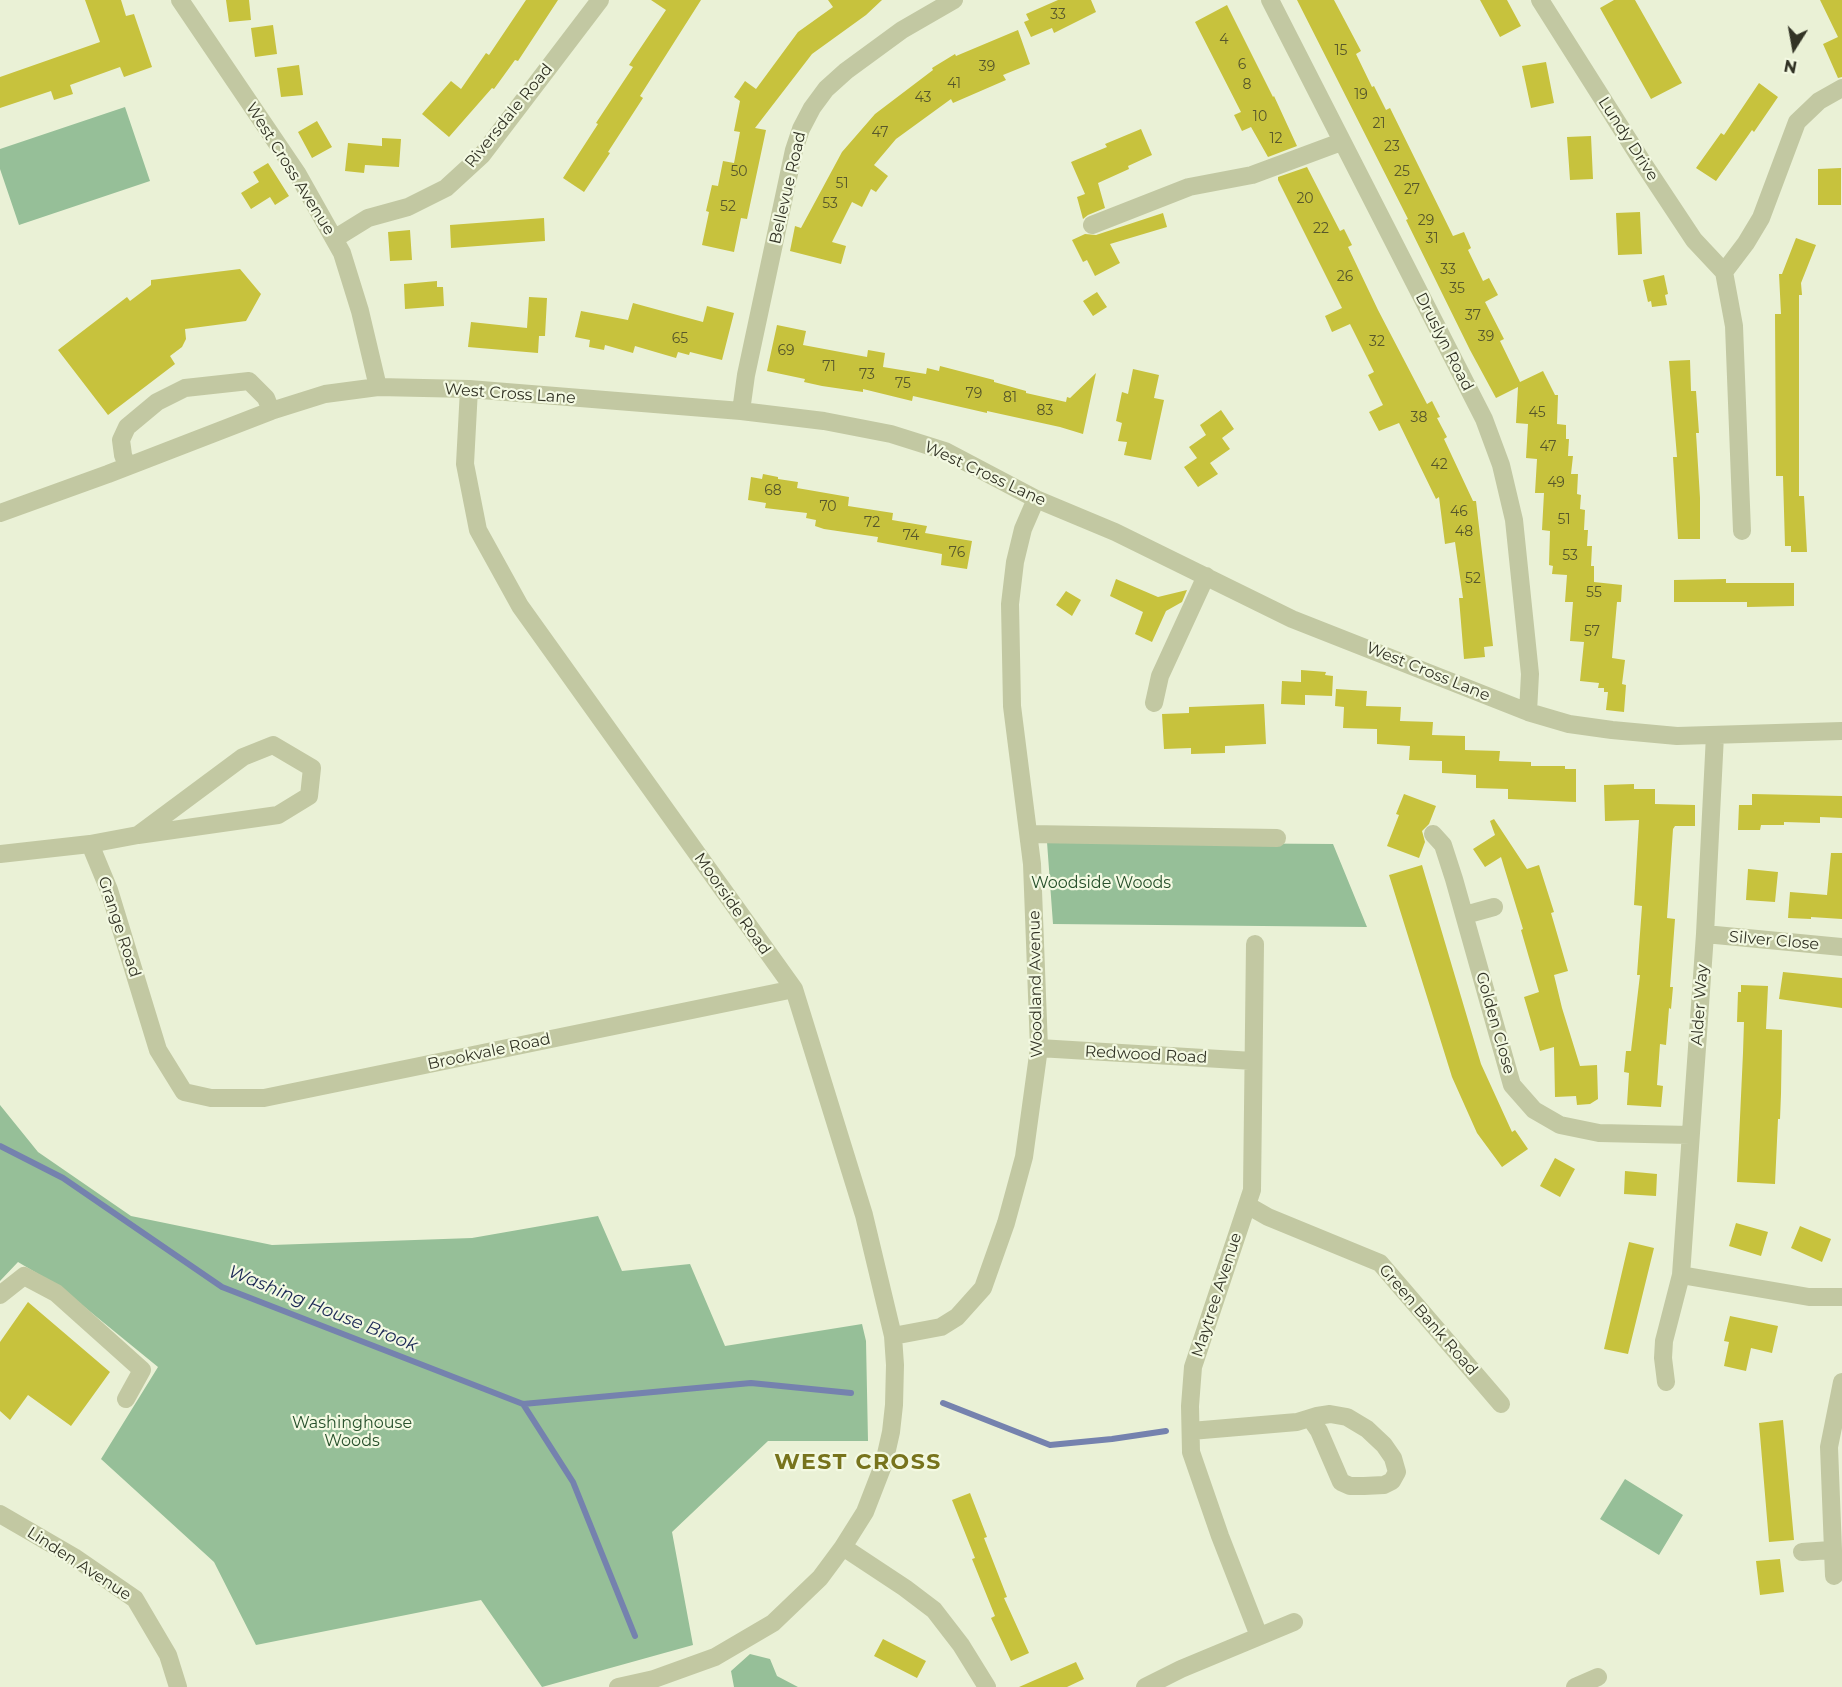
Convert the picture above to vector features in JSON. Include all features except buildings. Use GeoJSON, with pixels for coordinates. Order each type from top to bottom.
{"type":"FeatureCollection","features":[{"type":"Feature","properties":{"kind":"street","name":"West Cross Avenue"},"geometry":{"type":"LineString","coordinates":[[180,0],[297,173],[342,253],[360,311],[378,387]]}},
{"type":"Feature","properties":{"kind":"street","name":"Riversdale Road"},"geometry":{"type":"LineString","coordinates":[[334,239],[368,218],[408,207],[446,188],[482,155],[600,0]]}},
{"type":"Feature","properties":{"kind":"street","name":"Bellevue Road"},"geometry":{"type":"LineString","coordinates":[[741,411],[746,375],[794,150],[801,129],[812,108],[826,89],[846,71],[902,30],[954,0]]}},
{"type":"Feature","properties":{"kind":"street","name":"Druslyn Road"},"geometry":{"type":"LineString","coordinates":[[1270,0],[1484,418],[1501,465],[1514,520],[1530,674],[1528,712]]}},
{"type":"Feature","properties":{"kind":"street","name":"Lundy Drive"},"geometry":{"type":"LineString","coordinates":[[1540,0],[1694,240],[1724,272]]}},
{"type":"Feature","properties":{"kind":"street"},"geometry":{"type":"LineString","coordinates":[[1742,531],[1734,326],[1724,272],[1761,218],[1797,122],[1819,101],[1842,88]]}},
{"type":"Feature","properties":{"kind":"street"},"geometry":{"type":"LineString","coordinates":[[1092,225],[1189,187],[1252,175],[1341,142]]}},
{"type":"Feature","properties":{"kind":"street"},"geometry":{"type":"LineString","coordinates":[[127,466],[121,440],[127,427],[157,402],[185,388],[249,381],[266,398],[270,411]]}},
{"type":"Feature","properties":{"kind":"street","name":"West Cross Lane"},"geometry":{"type":"LineString","coordinates":[[0,513],[270,411],[325,394],[378,387],[469,389],[741,411],[824,421],[891,434],[945,451],[1036,499],[1115,532],[1292,619],[1528,712],[1569,724],[1677,736],[1842,731]]}},
{"type":"Feature","properties":{"kind":"street","name":"Moorside Road"},"geometry":{"type":"LineString","coordinates":[[469,389],[465,464],[478,530],[520,606],[794,989],[864,1215],[893,1336],[894,1405],[884,1463],[865,1512],[820,1578],[773,1623],[715,1657],[655,1683],[618,1687]]}},
{"type":"Feature","properties":{"kind":"street","name":"Woodland Avenue"},"geometry":{"type":"LineString","coordinates":[[893,1336],[940,1327],[957,1317],[983,1288],[1006,1223],[1024,1157],[1039,1048],[1032,864],[1012,706],[1010,604],[1015,562],[1023,529],[1036,499]]}},
{"type":"Feature","properties":{"kind":"street"},"geometry":{"type":"LineString","coordinates":[[1154,703],[1160,676],[1206,576]]}},
{"type":"Feature","properties":{"kind":"street","name":"Alder Way"},"geometry":{"type":"LineString","coordinates":[[1666,1382],[1663,1359],[1664,1341],[1681,1275],[1705,934],[1715,735]]}},
{"type":"Feature","properties":{"kind":"street"},"geometry":{"type":"LineString","coordinates":[[0,854],[90,844],[278,815],[309,796],[312,768],[273,745],[243,757],[138,835]]}},
{"type":"Feature","properties":{"kind":"street"},"geometry":{"type":"LineString","coordinates":[[1029,834],[1277,838]]}},
{"type":"Feature","properties":{"kind":"street","name":"Golden Close"},"geometry":{"type":"LineString","coordinates":[[1433,834],[1443,845],[1454,879],[1512,1085],[1534,1110],[1560,1125],[1599,1133],[1690,1135]]}},
{"type":"Feature","properties":{"kind":"street","name":"Grange Road"},"geometry":{"type":"LineString","coordinates":[[90,844],[109,890],[158,1050],[184,1092]]}},
{"type":"Feature","properties":{"kind":"street"},"geometry":{"type":"LineString","coordinates":[[1464,915],[1494,907]]}},
{"type":"Feature","properties":{"kind":"street","name":"Silver Close"},"geometry":{"type":"LineString","coordinates":[[1705,934],[1842,947]]}},
{"type":"Feature","properties":{"kind":"street","name":"Maytree Avenue"},"geometry":{"type":"LineString","coordinates":[[1255,944],[1252,1190],[1193,1367],[1191,1452],[1258,1636]]}},
{"type":"Feature","properties":{"kind":"street","name":"Brookvale Road"},"geometry":{"type":"LineString","coordinates":[[184,1092],[211,1098],[264,1098],[794,989]]}},
{"type":"Feature","properties":{"kind":"street","name":"Redwood Road"},"geometry":{"type":"LineString","coordinates":[[1039,1048],[1253,1061]]}},
{"type":"Feature","properties":{"kind":"street","name":"Green Bank Road"},"geometry":{"type":"LineString","coordinates":[[1247,1205],[1380,1263],[1501,1404]]}},
{"type":"Feature","properties":{"kind":"street"},"geometry":{"type":"LineString","coordinates":[[1681,1275],[1809,1297],[1842,1297]]}},
{"type":"Feature","properties":{"kind":"street"},"geometry":{"type":"LineString","coordinates":[[0,1295],[24,1276],[56,1293],[142,1370],[126,1399]]}},
{"type":"Feature","properties":{"kind":"street"},"geometry":{"type":"LineString","coordinates":[[1802,1552],[1835,1563],[1829,1447],[1842,1382]]}},
{"type":"Feature","properties":{"kind":"street"},"geometry":{"type":"LineString","coordinates":[[1191,1431],[1297,1422],[1311,1418],[1330,1414],[1347,1417],[1367,1429],[1384,1445],[1397,1472],[1392,1480],[1384,1485],[1364,1486],[1350,1486],[1341,1482],[1320,1431],[1311,1418]]}},
{"type":"Feature","properties":{"kind":"street","name":"Linden Avenue"},"geometry":{"type":"LineString","coordinates":[[0,1514],[74,1557],[135,1599],[168,1655],[178,1687]]}},
{"type":"Feature","properties":{"kind":"street"},"geometry":{"type":"LineString","coordinates":[[843,1547],[905,1588],[934,1611],[961,1645],[987,1687]]}},
{"type":"Feature","properties":{"kind":"street"},"geometry":{"type":"LineString","coordinates":[[1145,1687],[1294,1622]]}},
{"type":"Feature","properties":{"kind":"street"},"geometry":{"type":"LineString","coordinates":[[1575,1687],[1598,1677]]}},
{"type":"Feature","properties":{"kind":"green space"},"geometry":{"type":"Polygon","coordinates":[[[125,107],[150,181],[19,225],[0,169],[0,149],[125,107]]]}},
{"type":"Feature","properties":{"kind":"green space","name":"Woodside Woods"},"geometry":{"type":"Polygon","coordinates":[[[1047,842],[1333,844],[1367,927],[1053,924],[1047,842]]]}},
{"type":"Feature","properties":{"kind":"green space","name":"Washinghouse Woods"},"geometry":{"type":"Polygon","coordinates":[[[0,1105],[38,1152],[131,1216],[272,1245],[472,1238],[598,1216],[622,1271],[690,1264],[725,1346],[862,1324],[866,1341],[868,1441],[768,1441],[672,1532],[693,1645],[542,1687],[481,1600],[256,1645],[214,1562],[101,1459],[158,1367],[60,1287],[18,1262],[0,1281],[0,1105]]]}},
{"type":"Feature","properties":{"kind":"green space"},"geometry":{"type":"Polygon","coordinates":[[[1625,1479],[1683,1515],[1659,1555],[1600,1519],[1625,1479]]]}},
{"type":"Feature","properties":{"kind":"green space"},"geometry":{"type":"Polygon","coordinates":[[[750,1654],[770,1659],[777,1676],[798,1687],[734,1687],[731,1671],[750,1654]]]}},
{"type":"Feature","properties":{"kind":"waterway","name":"Washing House Brook"},"geometry":{"type":"LineString","coordinates":[[0,1146],[63,1178],[222,1287],[523,1404],[751,1383],[851,1393]]}},
{"type":"Feature","properties":{"kind":"waterway","name":"Washing House Brook"},"geometry":{"type":"LineString","coordinates":[[943,1403],[1050,1445],[1166,1431]]}},
{"type":"Feature","properties":{"kind":"waterway","name":"Washing House Brook"},"geometry":{"type":"LineString","coordinates":[[523,1404],[573,1482],[635,1636]]}},
{"type":"Feature","properties":{"kind":"district","name":"WEST CROSS"},"geometry":{"type":"Point","coordinates":[858,1463]}}]}
